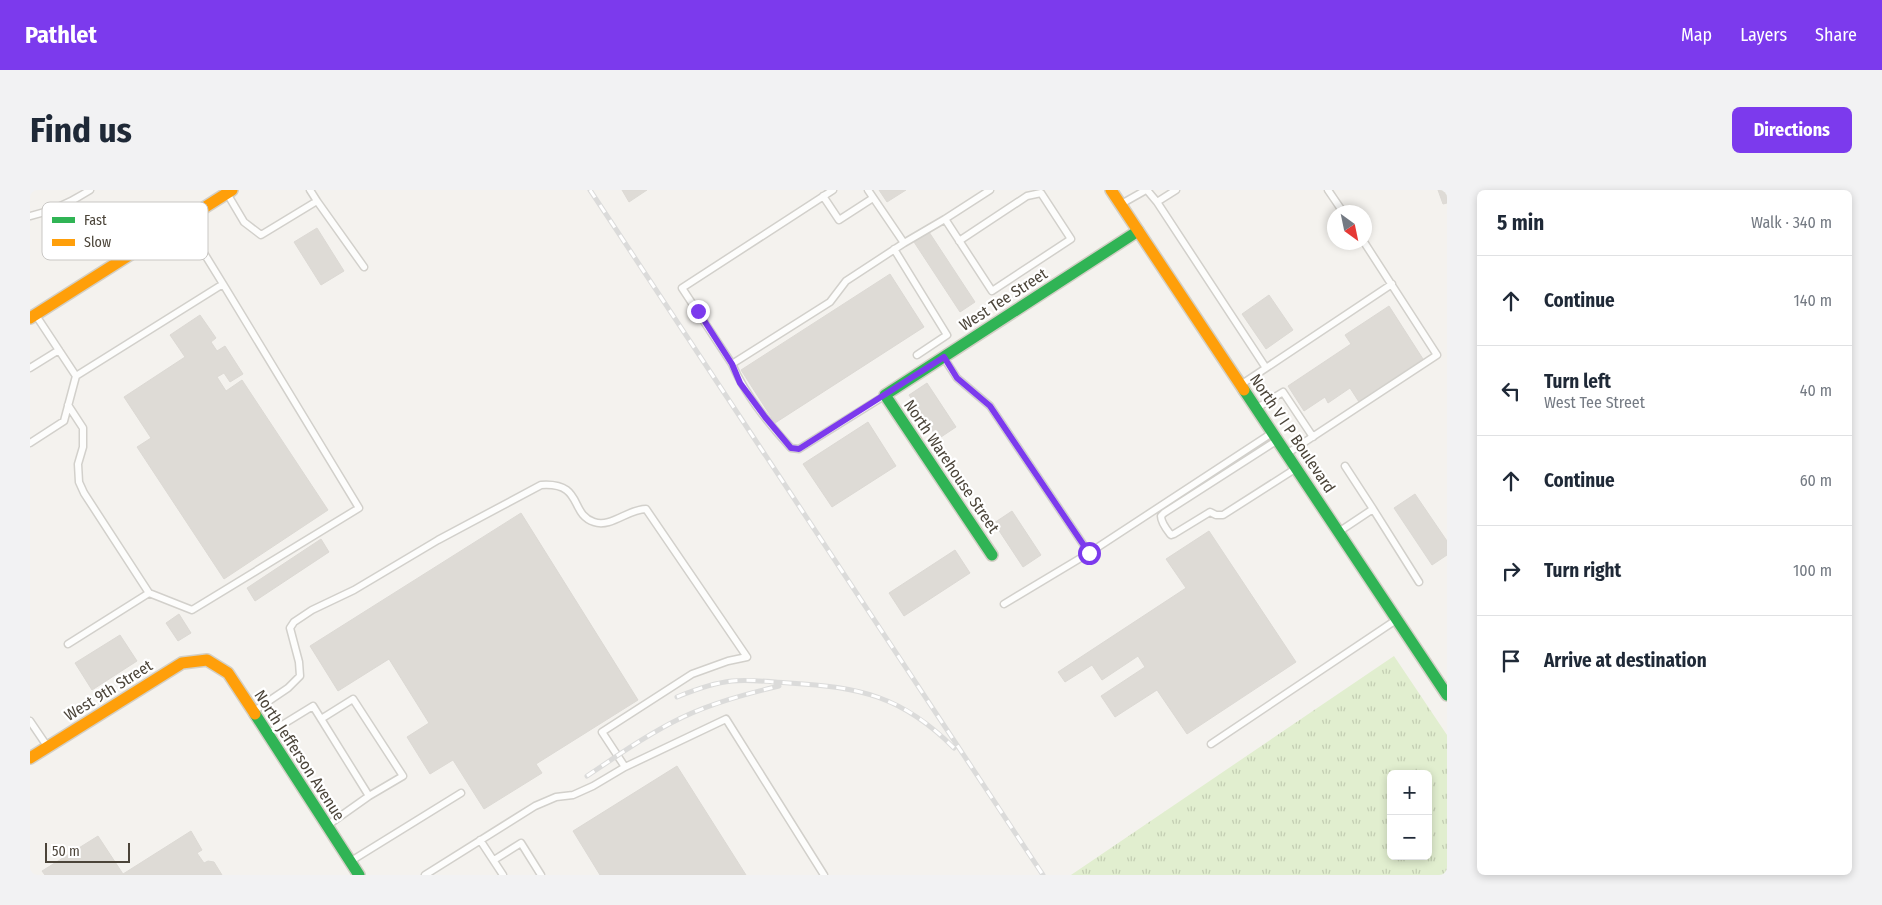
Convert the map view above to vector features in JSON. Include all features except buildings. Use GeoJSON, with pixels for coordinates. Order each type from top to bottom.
{"type":"FeatureCollection","features":[{"type":"Feature","properties":{"kind":"street","name":"North V I P Boulevard"},"geometry":{"type":"LineString","coordinates":[[1111,190],[1447,694]]}},
{"type":"Feature","properties":{"kind":"street"},"geometry":{"type":"LineString","coordinates":[[208,205],[229,192]]}},
{"type":"Feature","properties":{"kind":"street","name":"West Tee Street"},"geometry":{"type":"LineString","coordinates":[[885,395],[1138,231]]}},
{"type":"Feature","properties":{"kind":"street"},"geometry":{"type":"LineString","coordinates":[[33,316],[121,260]]}},
{"type":"Feature","properties":{"kind":"street","name":"North Warehouse Street"},"geometry":{"type":"LineString","coordinates":[[885,395],[992,555]]}},
{"type":"Feature","properties":{"kind":"street","name":"North Jefferson Avenue"},"geometry":{"type":"LineString","coordinates":[[207,660],[228,673],[359,875]]}},
{"type":"Feature","properties":{"kind":"street","name":"West 9th Street"},"geometry":{"type":"LineString","coordinates":[[30,758],[182,663],[207,660]]}},
{"type":"Feature","properties":{"kind":"lane"},"geometry":{"type":"LineString","coordinates":[[71,202],[90,190]]}},
{"type":"Feature","properties":{"kind":"lane"},"geometry":{"type":"LineString","coordinates":[[310,190],[364,266]]}},
{"type":"Feature","properties":{"kind":"lane"},"geometry":{"type":"LineString","coordinates":[[832,190],[682,288],[732,364],[740,383],[791,448],[799,449],[885,395]]}},
{"type":"Feature","properties":{"kind":"lane"},"geometry":{"type":"LineString","coordinates":[[868,190],[904,243]]}},
{"type":"Feature","properties":{"kind":"lane"},"geometry":{"type":"LineString","coordinates":[[732,364],[830,302],[846,281],[990,190]]}},
{"type":"Feature","properties":{"kind":"lane"},"geometry":{"type":"LineString","coordinates":[[1121,204],[1147,190],[1157,202],[1266,368]]}},
{"type":"Feature","properties":{"kind":"lane"},"geometry":{"type":"LineString","coordinates":[[1157,202],[1176,190]]}},
{"type":"Feature","properties":{"kind":"lane"},"geometry":{"type":"LineString","coordinates":[[1328,190],[1338,205]]}},
{"type":"Feature","properties":{"kind":"lane"},"geometry":{"type":"LineString","coordinates":[[229,192],[244,222],[261,235],[317,200]]}},
{"type":"Feature","properties":{"kind":"lane"},"geometry":{"type":"LineString","coordinates":[[945,219],[959,241],[992,291],[1071,239],[1041,193],[1027,196],[959,241]]}},
{"type":"Feature","properties":{"kind":"lane"},"geometry":{"type":"LineString","coordinates":[[824,196],[839,220],[873,198]]}},
{"type":"Feature","properties":{"kind":"lane"},"geometry":{"type":"LineString","coordinates":[[894,249],[947,335],[917,354]]}},
{"type":"Feature","properties":{"kind":"lane"},"geometry":{"type":"LineString","coordinates":[[1287,454],[1437,355],[1369,250]]}},
{"type":"Feature","properties":{"kind":"lane"},"geometry":{"type":"LineString","coordinates":[[68,405],[83,428],[83,447],[78,464],[79,482],[84,493],[149,593],[192,610],[359,508],[208,259]]}},
{"type":"Feature","properties":{"kind":"lane"},"geometry":{"type":"LineString","coordinates":[[30,444],[64,421],[76,376],[223,284]]}},
{"type":"Feature","properties":{"kind":"lane"},"geometry":{"type":"LineString","coordinates":[[1241,385],[1392,284]]}},
{"type":"Feature","properties":{"kind":"lane"},"geometry":{"type":"LineString","coordinates":[[33,316],[76,376]]}},
{"type":"Feature","properties":{"kind":"lane"},"geometry":{"type":"LineString","coordinates":[[30,368],[59,350]]}},
{"type":"Feature","properties":{"kind":"lane"},"geometry":{"type":"LineString","coordinates":[[944,357],[957,378],[990,406],[1089,553]]}},
{"type":"Feature","properties":{"kind":"lane"},"geometry":{"type":"LineString","coordinates":[[1257,409],[1283,392],[1313,437]]}},
{"type":"Feature","properties":{"kind":"lane"},"geometry":{"type":"LineString","coordinates":[[1004,604],[1275,436]]}},
{"type":"Feature","properties":{"kind":"lane"},"geometry":{"type":"LineString","coordinates":[[1275,436],[1164,513],[1161,519],[1169,532],[1171,535],[1174,534],[1210,512],[1216,515],[1223,515],[1296,468]]}},
{"type":"Feature","properties":{"kind":"lane"},"geometry":{"type":"LineString","coordinates":[[1345,466],[1418,582]]}},
{"type":"Feature","properties":{"kind":"lane"},"geometry":{"type":"LineString","coordinates":[[253,712],[288,688],[300,676],[299,662],[290,628],[294,622],[312,610],[354,590],[438,540],[541,485],[554,484],[562,486],[571,493],[584,514],[593,522],[604,523],[638,509],[646,509],[747,657],[728,661],[692,674],[602,732],[625,767]]}},
{"type":"Feature","properties":{"kind":"lane"},"geometry":{"type":"LineString","coordinates":[[1338,531],[1373,509]]}},
{"type":"Feature","properties":{"kind":"lane"},"geometry":{"type":"LineString","coordinates":[[68,644],[149,593]]}},
{"type":"Feature","properties":{"kind":"lane"},"geometry":{"type":"LineString","coordinates":[[1211,744],[1397,619]]}},
{"type":"Feature","properties":{"kind":"lane"},"geometry":{"type":"LineString","coordinates":[[321,719],[353,699],[403,776],[369,796],[327,826]]}},
{"type":"Feature","properties":{"kind":"lane"},"geometry":{"type":"LineString","coordinates":[[268,734],[313,706],[369,796]]}},
{"type":"Feature","properties":{"kind":"lane"},"geometry":{"type":"LineString","coordinates":[[425,875],[535,806],[556,797],[573,795],[593,786],[625,767],[726,719],[824,875]]}},
{"type":"Feature","properties":{"kind":"lane"},"geometry":{"type":"LineString","coordinates":[[30,721],[48,747]]}},
{"type":"Feature","properties":{"kind":"lane"},"geometry":{"type":"LineString","coordinates":[[350,862],[461,793]]}},
{"type":"Feature","properties":{"kind":"lane"},"geometry":{"type":"LineString","coordinates":[[480,840],[503,875]]}},
{"type":"Feature","properties":{"kind":"lane"},"geometry":{"type":"LineString","coordinates":[[494,860],[521,843],[541,875]]}},
{"type":"Feature","properties":{"kind":"green space"},"geometry":{"type":"Polygon","coordinates":[[[1394,656],[1447,735],[1447,875],[1071,875],[1394,656]]]}},
{"type":"Feature","properties":{"kind":"railway"},"geometry":{"type":"LineString","coordinates":[[590,190],[1043,875]]}},
{"type":"Feature","properties":{"kind":"railway"},"geometry":{"type":"LineString","coordinates":[[677,697],[711,685],[739,680],[814,685],[859,692],[879,698],[916,716],[935,730],[954,748]]}},
{"type":"Feature","properties":{"kind":"railway"},"geometry":{"type":"LineString","coordinates":[[587,776],[645,738],[681,718],[717,703],[779,686]]}},
{"type":"Feature","properties":{"kind":"traffic: fast"},"geometry":{"type":"LineString","coordinates":[[992,555],[885,395],[1138,231]]}},
{"type":"Feature","properties":{"kind":"traffic: fast"},"geometry":{"type":"LineString","coordinates":[[1244,390],[1447,695]]}},
{"type":"Feature","properties":{"kind":"traffic: fast"},"geometry":{"type":"LineString","coordinates":[[255,714],[359,875]]}},
{"type":"Feature","properties":{"kind":"traffic: slow"},"geometry":{"type":"LineString","coordinates":[[208,205],[232,190]]}},
{"type":"Feature","properties":{"kind":"traffic: slow"},"geometry":{"type":"LineString","coordinates":[[1111,190],[1244,390]]}},
{"type":"Feature","properties":{"kind":"traffic: slow"},"geometry":{"type":"LineString","coordinates":[[30,318],[122,260]]}},
{"type":"Feature","properties":{"kind":"traffic: slow"},"geometry":{"type":"LineString","coordinates":[[30,758],[182,663],[207,660],[228,673],[255,714]]}},
{"type":"Feature","properties":{"kind":"route"},"geometry":{"type":"LineString","coordinates":[[698,311],[732,364],[740,383],[791,448],[799,449],[944,357],[957,378],[990,406],[1089,553]]}}]}
